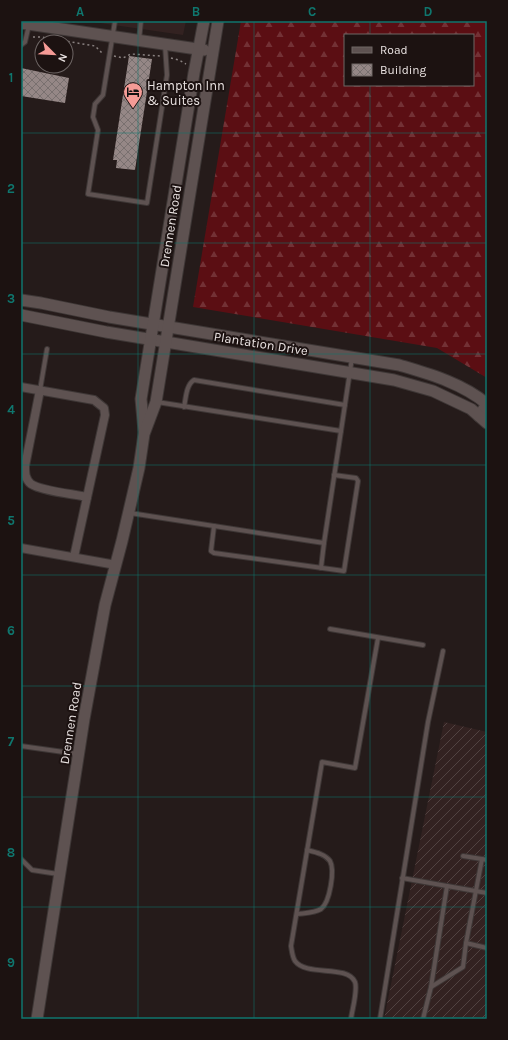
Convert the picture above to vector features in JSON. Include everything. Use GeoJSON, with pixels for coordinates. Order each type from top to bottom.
{"type":"FeatureCollection","features":[{"type":"Feature","properties":{"kind":"street","name":"Drennen Road"},"geometry":{"type":"LineString","coordinates":[[144,434],[141,399],[198,49],[204,21]]}},
{"type":"Feature","properties":{"kind":"street","name":"Drennen Road"},"geometry":{"type":"LineString","coordinates":[[37,1019],[79,754],[105,605],[139,468],[144,434],[156,402],[218,21]]}},
{"type":"Feature","properties":{"kind":"street"},"geometry":{"type":"LineString","coordinates":[[25,24],[41,24],[68,28],[113,37],[213,52]]}},
{"type":"Feature","properties":{"kind":"street","name":"Plantation Drive"},"geometry":{"type":"LineString","coordinates":[[21,300],[168,327],[398,365],[439,377],[478,397],[487,404]]}},
{"type":"Feature","properties":{"kind":"street","name":"Plantation Drive"},"geometry":{"type":"LineString","coordinates":[[21,315],[166,342],[394,380],[433,391],[471,410],[483,420]]}},
{"type":"Feature","properties":{"kind":"street"},"geometry":{"type":"LineString","coordinates":[[21,387],[94,400],[104,408],[105,415],[74,558]]}},
{"type":"Feature","properties":{"kind":"street"},"geometry":{"type":"LineString","coordinates":[[40,390],[25,466],[25,476],[30,483],[39,487],[87,497]]}},
{"type":"Feature","properties":{"kind":"street"},"geometry":{"type":"LineString","coordinates":[[483,420],[487,404]]}},
{"type":"Feature","properties":{"kind":"street"},"geometry":{"type":"LineString","coordinates":[[21,548],[116,565]]}},
{"type":"Feature","properties":{"kind":"lane"},"geometry":{"type":"LineString","coordinates":[[116,21],[103,95],[95,104],[93,117],[98,130],[88,194],[147,204],[166,75],[165,44]]}},
{"type":"Feature","properties":{"kind":"lane"},"geometry":{"type":"LineString","coordinates":[[139,40],[141,21]]}},
{"type":"Feature","properties":{"kind":"lane"},"geometry":{"type":"LineString","coordinates":[[21,45],[25,42],[25,24]]}},
{"type":"Feature","properties":{"kind":"lane"},"geometry":{"type":"LineString","coordinates":[[40,390],[48,349]]}},
{"type":"Feature","properties":{"kind":"lane"},"geometry":{"type":"LineString","coordinates":[[321,568],[340,430],[352,358]]}},
{"type":"Feature","properties":{"kind":"lane"},"geometry":{"type":"LineString","coordinates":[[184,407],[188,386],[190,382],[194,380],[344,405]]}},
{"type":"Feature","properties":{"kind":"lane"},"geometry":{"type":"LineString","coordinates":[[156,402],[340,430]]}},
{"type":"Feature","properties":{"kind":"lane"},"geometry":{"type":"LineString","coordinates":[[214,526],[212,552],[344,571],[358,481],[356,478],[334,475]]}},
{"type":"Feature","properties":{"kind":"lane"},"geometry":{"type":"LineString","coordinates":[[128,512],[324,543]]}},
{"type":"Feature","properties":{"kind":"lane"},"geometry":{"type":"LineString","coordinates":[[330,629],[423,645]]}},
{"type":"Feature","properties":{"kind":"lane"},"geometry":{"type":"LineString","coordinates":[[351,1019],[356,988],[355,982],[351,976],[301,966],[292,954],[291,946],[322,762],[354,768],[378,638]]}},
{"type":"Feature","properties":{"kind":"lane"},"geometry":{"type":"LineString","coordinates":[[380,1019],[402,878],[442,651]]}},
{"type":"Feature","properties":{"kind":"lane"},"geometry":{"type":"LineString","coordinates":[[21,746],[79,754]]}},
{"type":"Feature","properties":{"kind":"lane"},"geometry":{"type":"LineString","coordinates":[[297,914],[317,911],[326,903],[328,897],[332,865],[329,859],[323,855],[307,850]]}},
{"type":"Feature","properties":{"kind":"lane"},"geometry":{"type":"LineString","coordinates":[[463,856],[487,860]]}},
{"type":"Feature","properties":{"kind":"lane"},"geometry":{"type":"LineString","coordinates":[[21,859],[32,870],[60,874]]}},
{"type":"Feature","properties":{"kind":"lane"},"geometry":{"type":"LineString","coordinates":[[431,987],[463,967],[482,859]]}},
{"type":"Feature","properties":{"kind":"lane"},"geometry":{"type":"LineString","coordinates":[[402,878],[487,892]]}},
{"type":"Feature","properties":{"kind":"lane"},"geometry":{"type":"LineString","coordinates":[[422,1019],[431,987],[447,886]]}},
{"type":"Feature","properties":{"kind":"lane"},"geometry":{"type":"LineString","coordinates":[[466,944],[487,948]]}},
{"type":"Feature","properties":{"kind":"shaded area"},"geometry":{"type":"Polygon","coordinates":[[[86,21],[186,21],[183,35],[86,21]]]}},
{"type":"Feature","properties":{"kind":"shaded area"},"geometry":{"type":"Polygon","coordinates":[[[444,722],[487,732],[487,1019],[384,1019],[444,722]]]}},
{"type":"Feature","properties":{"kind":"green space"},"geometry":{"type":"Polygon","coordinates":[[[241,21],[487,21],[487,378],[437,348],[193,307],[241,21]]]}},
{"type":"Feature","properties":{"kind":"building","name":"Hampton Inn & Suites"},"geometry":{"type":"Polygon","coordinates":[[[129,56],[152,59],[135,170],[116,168],[117,160],[113,160],[129,56]]]}},
{"type":"Feature","properties":{"kind":"building"},"geometry":{"type":"Polygon","coordinates":[[[21,68],[34,71],[34,74],[50,74],[69,78],[65,103],[21,96],[21,68]]]}},
{"type":"Feature","properties":{"kind":"place","name":"Hampton Inn & Suites"},"geometry":{"type":"Point","coordinates":[133,109]}}]}
